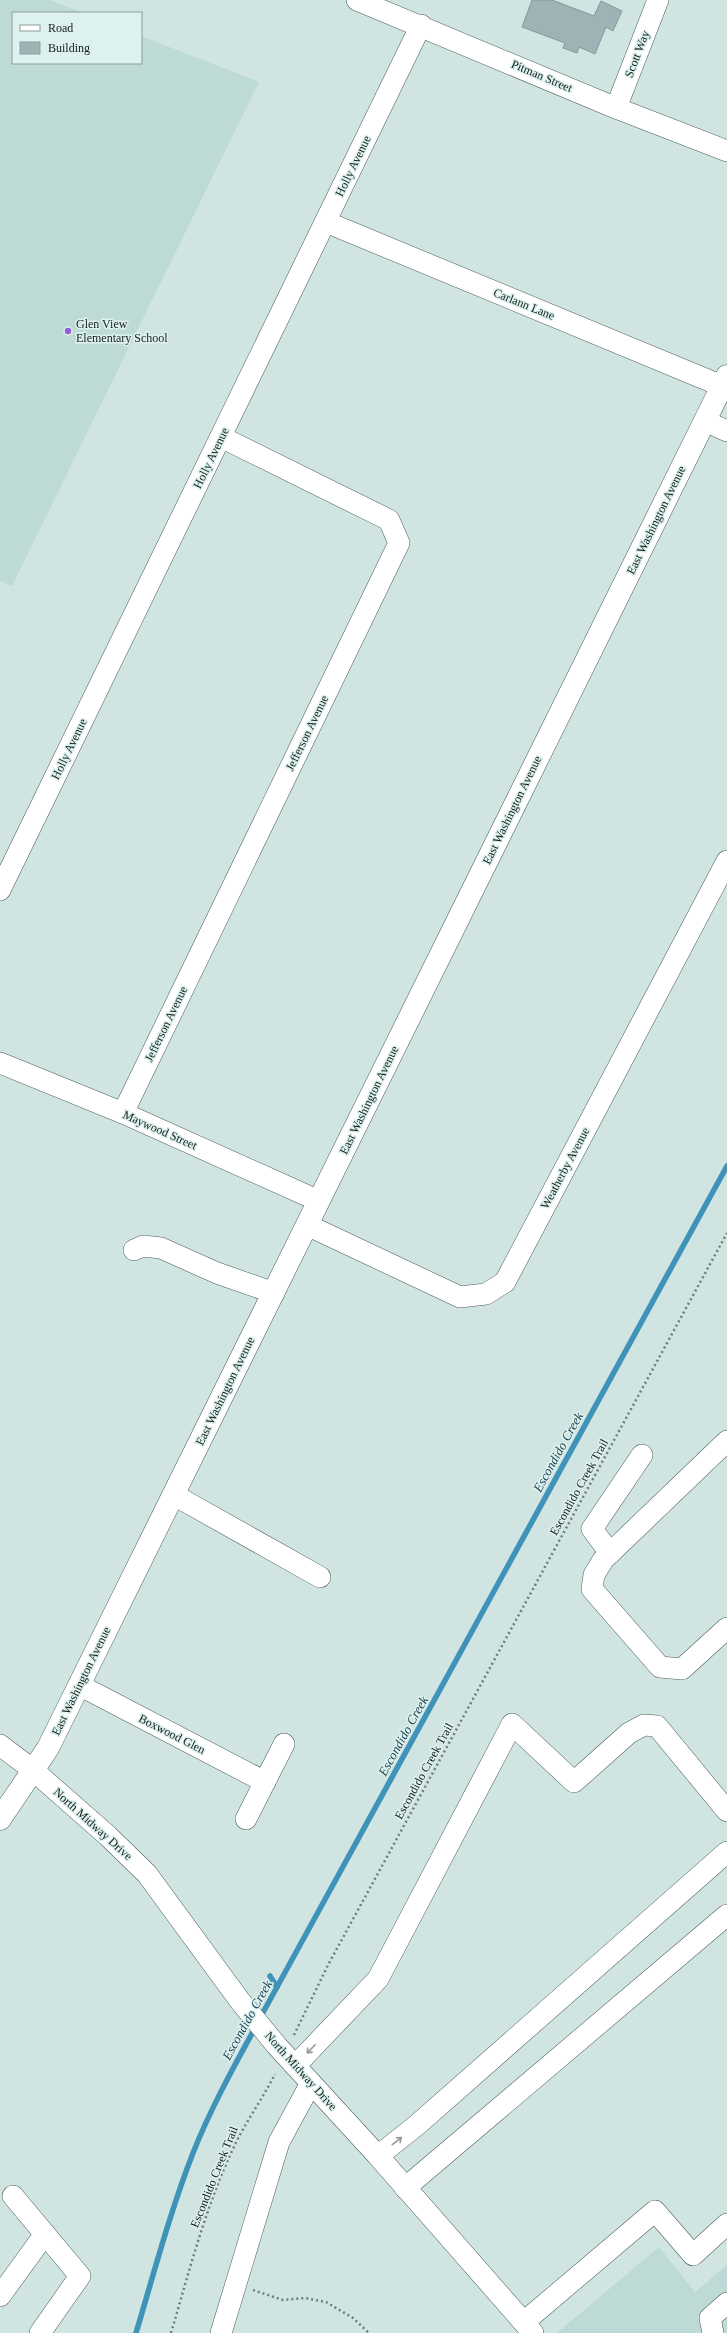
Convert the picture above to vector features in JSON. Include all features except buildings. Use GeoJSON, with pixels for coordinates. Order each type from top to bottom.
{"type":"FeatureCollection","features":[{"type":"Feature","properties":{"kind":"main road","name":"East Washington Avenue"},"geometry":{"type":"LineString","coordinates":[[0,1819],[48,1748],[724,381]]}},
{"type":"Feature","properties":{"kind":"street","name":"Pitman Street"},"geometry":{"type":"LineString","coordinates":[[357,0],[421,25],[616,108],[727,151]]}},
{"type":"Feature","properties":{"kind":"street","name":"Scott Way"},"geometry":{"type":"LineString","coordinates":[[616,108],[658,0]]}},
{"type":"Feature","properties":{"kind":"street","name":"Holly Avenue"},"geometry":{"type":"LineString","coordinates":[[0,890],[222,437],[421,25]]}},
{"type":"Feature","properties":{"kind":"street","name":"Carlann Lane"},"geometry":{"type":"LineString","coordinates":[[326,222],[724,381]]}},
{"type":"Feature","properties":{"kind":"street"},"geometry":{"type":"LineString","coordinates":[[705,421],[727,431]]}},
{"type":"Feature","properties":{"kind":"street","name":"Jefferson Avenue"},"geometry":{"type":"LineString","coordinates":[[123,1114],[399,543],[389,520],[222,437]]}},
{"type":"Feature","properties":{"kind":"street","name":"Weatherby Avenue"},"geometry":{"type":"LineString","coordinates":[[307,1225],[460,1297],[486,1294],[505,1282],[727,861]]}},
{"type":"Feature","properties":{"kind":"street","name":"Maywood Street"},"geometry":{"type":"LineString","coordinates":[[0,1064],[123,1114],[319,1201]]}},
{"type":"Feature","properties":{"kind":"street"},"geometry":{"type":"LineString","coordinates":[[134,1250],[142,1246],[160,1248],[217,1273],[274,1293]]}},
{"type":"Feature","properties":{"kind":"street"},"geometry":{"type":"LineString","coordinates":[[727,1441],[603,1560],[594,1575],[592,1589],[660,1667],[682,1668],[727,1628]]}},
{"type":"Feature","properties":{"kind":"street"},"geometry":{"type":"LineString","coordinates":[[610,1553],[592,1529],[642,1455]]}},
{"type":"Feature","properties":{"kind":"street"},"geometry":{"type":"LineString","coordinates":[[174,1495],[320,1577]]}},
{"type":"Feature","properties":{"kind":"street","name":"Boxwood Glen"},"geometry":{"type":"LineString","coordinates":[[79,1686],[265,1782]]}},
{"type":"Feature","properties":{"kind":"street"},"geometry":{"type":"LineString","coordinates":[[286,2056],[327,2032],[378,1979],[512,1724],[574,1782],[629,1733],[644,1725],[657,1726],[727,1811]]}},
{"type":"Feature","properties":{"kind":"street"},"geometry":{"type":"LineString","coordinates":[[246,1819],[284,1744]]}},
{"type":"Feature","properties":{"kind":"street","name":"North Midway Drive"},"geometry":{"type":"LineString","coordinates":[[0,1745],[34,1770],[108,1836],[147,1874],[240,2001],[286,2056],[378,2156],[528,2328]]}},
{"type":"Feature","properties":{"kind":"street"},"geometry":{"type":"LineString","coordinates":[[378,2156],[417,2125],[727,1852]]}},
{"type":"Feature","properties":{"kind":"street"},"geometry":{"type":"LineString","coordinates":[[405,2188],[727,1915]]}},
{"type":"Feature","properties":{"kind":"street"},"geometry":{"type":"LineString","coordinates":[[221,2333],[279,2142],[312,2083]]}},
{"type":"Feature","properties":{"kind":"street"},"geometry":{"type":"LineString","coordinates":[[13,2196],[80,2276],[40,2333]]}},
{"type":"Feature","properties":{"kind":"street"},"geometry":{"type":"LineString","coordinates":[[528,2328],[655,2211],[693,2255],[727,2224]]}},
{"type":"Feature","properties":{"kind":"street"},"geometry":{"type":"LineString","coordinates":[[0,2296],[45,2234]]}},
{"type":"Feature","properties":{"kind":"street"},"geometry":{"type":"LineString","coordinates":[[713,2333],[710,2318],[727,2303]]}},
{"type":"Feature","properties":{"kind":"path","name":"Escondido Creek Trail"},"geometry":{"type":"LineString","coordinates":[[171,2333],[202,2230],[231,2152],[286,2056],[328,1966],[727,1233]]}},
{"type":"Feature","properties":{"kind":"path"},"geometry":{"type":"LineString","coordinates":[[236,2284],[283,2300],[305,2298],[326,2302],[353,2318],[369,2333]]}},
{"type":"Feature","properties":{"kind":"shaded area","name":"Glen View Elementary School"},"geometry":{"type":"Polygon","coordinates":[[[0,0],[50,0],[80,12],[12,12],[12,64],[142,64],[142,36],[259,82],[12,586],[0,581],[0,0]]]}},
{"type":"Feature","properties":{"kind":"shaded area"},"geometry":{"type":"Polygon","coordinates":[[[659,2247],[695,2292],[727,2265],[727,2333],[557,2333],[659,2247]]]}},
{"type":"Feature","properties":{"kind":"waterway","name":"Escondido Creek"},"geometry":{"type":"LineString","coordinates":[[260,2018],[727,1166]]}},
{"type":"Feature","properties":{"kind":"waterway"},"geometry":{"type":"LineString","coordinates":[[270,1976],[277,1987]]}},
{"type":"Feature","properties":{"kind":"waterway","name":"Escondido Creek"},"geometry":{"type":"LineString","coordinates":[[136,2333],[170,2220],[193,2153],[214,2105],[255,2028]]}},
{"type":"Feature","properties":{"kind":"place","name":"Glen View Elementary School"},"geometry":{"type":"Point","coordinates":[68,331]}}]}
